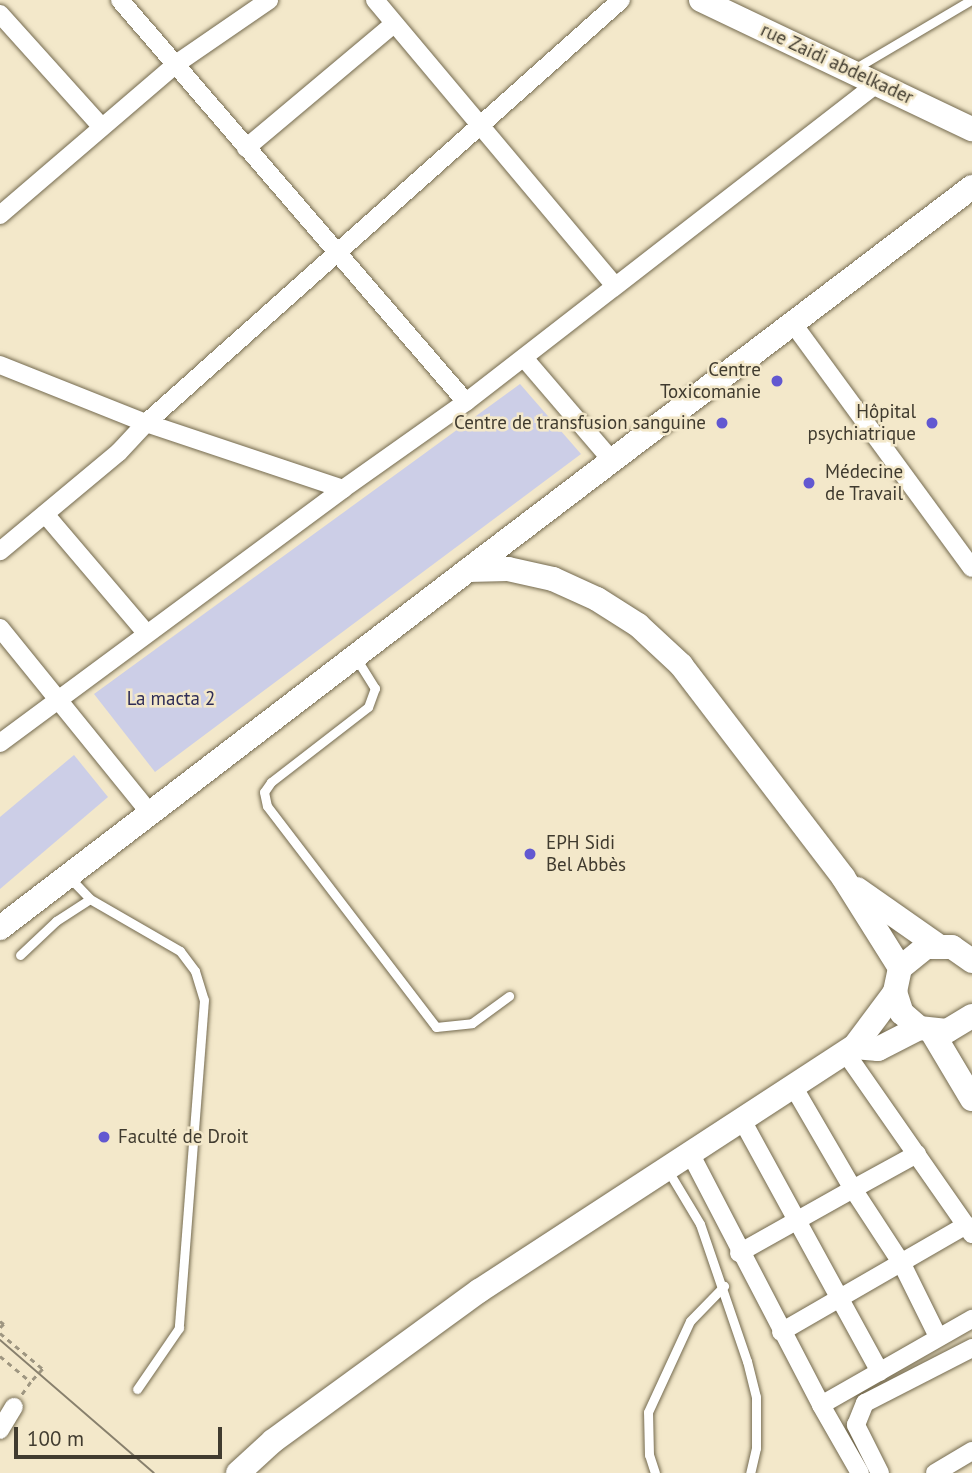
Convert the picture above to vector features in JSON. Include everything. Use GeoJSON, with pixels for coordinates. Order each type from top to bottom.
{"type":"FeatureCollection","features":[{"type":"Feature","properties":{"kind":"main road","name":"rue Zaidi abdelkader"},"geometry":{"type":"LineString","coordinates":[[701,0],[853,70],[972,129]]}},
{"type":"Feature","properties":{"kind":"main road"},"geometry":{"type":"LineString","coordinates":[[0,928],[972,187]]}},
{"type":"Feature","properties":{"kind":"main road"},"geometry":{"type":"LineString","coordinates":[[468,570],[508,569],[553,579],[597,599],[638,625],[681,665],[843,877],[897,980],[902,1013],[926,1030],[972,1099]]}},
{"type":"Feature","properties":{"kind":"main road"},"geometry":{"type":"LineString","coordinates":[[843,877],[960,950]]}},
{"type":"Feature","properties":{"kind":"main road"},"geometry":{"type":"LineString","coordinates":[[238,1473],[273,1441],[479,1291],[849,1050],[916,951],[960,950]]}},
{"type":"Feature","properties":{"kind":"main road"},"geometry":{"type":"LineString","coordinates":[[849,1050],[877,1049],[926,1030],[947,1031],[972,1016]]}},
{"type":"Feature","properties":{"kind":"street"},"geometry":{"type":"LineString","coordinates":[[120,0],[337,257],[466,402]]}},
{"type":"Feature","properties":{"kind":"street"},"geometry":{"type":"LineString","coordinates":[[375,0],[480,129],[615,286]]}},
{"type":"Feature","properties":{"kind":"street"},"geometry":{"type":"LineString","coordinates":[[0,551],[119,452],[146,423],[337,257],[621,0]]}},
{"type":"Feature","properties":{"kind":"street"},"geometry":{"type":"LineString","coordinates":[[0,215],[176,64],[259,3]]}},
{"type":"Feature","properties":{"kind":"street"},"geometry":{"type":"LineString","coordinates":[[0,14],[101,126]]}},
{"type":"Feature","properties":{"kind":"street"},"geometry":{"type":"LineString","coordinates":[[246,148],[394,24]]}},
{"type":"Feature","properties":{"kind":"street"},"geometry":{"type":"LineString","coordinates":[[0,743],[343,489],[466,402],[878,82]]}},
{"type":"Feature","properties":{"kind":"street"},"geometry":{"type":"LineString","coordinates":[[794,325],[972,568]]}},
{"type":"Feature","properties":{"kind":"street"},"geometry":{"type":"LineString","coordinates":[[524,358],[612,462]]}},
{"type":"Feature","properties":{"kind":"street"},"geometry":{"type":"LineString","coordinates":[[0,365],[146,423],[343,489]]}},
{"type":"Feature","properties":{"kind":"street"},"geometry":{"type":"LineString","coordinates":[[45,514],[147,634]]}},
{"type":"Feature","properties":{"kind":"street"},"geometry":{"type":"LineString","coordinates":[[0,628],[61,698],[150,813]]}},
{"type":"Feature","properties":{"kind":"street"},"geometry":{"type":"LineString","coordinates":[[781,1332],[969,1230],[849,1050]]}},
{"type":"Feature","properties":{"kind":"street"},"geometry":{"type":"LineString","coordinates":[[793,1086],[853,1189],[902,1264],[938,1337]]}},
{"type":"Feature","properties":{"kind":"street"},"geometry":{"type":"LineString","coordinates":[[741,1120],[798,1217],[880,1372]]}},
{"type":"Feature","properties":{"kind":"street"},"geometry":{"type":"LineString","coordinates":[[690,1153],[738,1253],[860,1473]]}},
{"type":"Feature","properties":{"kind":"street"},"geometry":{"type":"LineString","coordinates":[[738,1253],[798,1217],[917,1154]]}},
{"type":"Feature","properties":{"kind":"street"},"geometry":{"type":"LineString","coordinates":[[821,1405],[972,1319]]}},
{"type":"Feature","properties":{"kind":"street"},"geometry":{"type":"LineString","coordinates":[[880,1473],[856,1425],[865,1403],[972,1348]]}},
{"type":"Feature","properties":{"kind":"street"},"geometry":{"type":"LineString","coordinates":[[0,1430],[14,1407]]}},
{"type":"Feature","properties":{"kind":"street"},"geometry":{"type":"LineString","coordinates":[[935,1473],[972,1451]]}},
{"type":"Feature","properties":{"kind":"lane"},"geometry":{"type":"LineString","coordinates":[[853,70],[971,0]]}},
{"type":"Feature","properties":{"kind":"lane"},"geometry":{"type":"LineString","coordinates":[[355,656],[375,688],[368,707],[271,782],[264,792],[267,806],[436,1027],[472,1023],[509,996]]}},
{"type":"Feature","properties":{"kind":"lane"},"geometry":{"type":"LineString","coordinates":[[68,876],[90,899],[180,951],[195,971],[204,1000],[179,1328],[136,1389]]}},
{"type":"Feature","properties":{"kind":"lane"},"geometry":{"type":"LineString","coordinates":[[20,955],[56,921],[90,899]]}},
{"type":"Feature","properties":{"kind":"lane"},"geometry":{"type":"LineString","coordinates":[[666,1168],[700,1224],[724,1286],[756,1397],[756,1448],[750,1473]]}},
{"type":"Feature","properties":{"kind":"lane"},"geometry":{"type":"LineString","coordinates":[[655,1473],[649,1455],[648,1412],[679,1339],[724,1286]]}},
{"type":"Feature","properties":{"kind":"path"},"geometry":{"type":"LineString","coordinates":[[0,1321],[4,1324],[0,1331],[43,1369],[14,1407]]}},
{"type":"Feature","properties":{"kind":"path"},"geometry":{"type":"LineString","coordinates":[[0,1356],[31,1382]]}},
{"type":"Feature","properties":{"kind":"green space","name":"La macta 2"},"geometry":{"type":"Polygon","coordinates":[[[520,384],[581,454],[155,772],[94,694],[520,384]]]}},
{"type":"Feature","properties":{"kind":"green space"},"geometry":{"type":"Polygon","coordinates":[[[74,755],[108,797],[0,889],[0,817],[74,755]]]}},
{"type":"Feature","properties":{"kind":"tram line"},"geometry":{"type":"LineString","coordinates":[[0,1340],[154,1473]]}},
{"type":"Feature","properties":{"kind":"place","name":"Centre Toxicomanie"},"geometry":{"type":"Point","coordinates":[777,381]}},
{"type":"Feature","properties":{"kind":"place","name":"Centre de transfusion sanguine"},"geometry":{"type":"Point","coordinates":[722,423]}},
{"type":"Feature","properties":{"kind":"place","name":"Hôpital psychiatrique"},"geometry":{"type":"Point","coordinates":[932,423]}},
{"type":"Feature","properties":{"kind":"place","name":"Médecine de Travail"},"geometry":{"type":"Point","coordinates":[809,483]}},
{"type":"Feature","properties":{"kind":"place","name":"EPH Sidi Bel Abbès"},"geometry":{"type":"Point","coordinates":[530,854]}},
{"type":"Feature","properties":{"kind":"place","name":"Faculté de Droit"},"geometry":{"type":"Point","coordinates":[104,1137]}}]}
